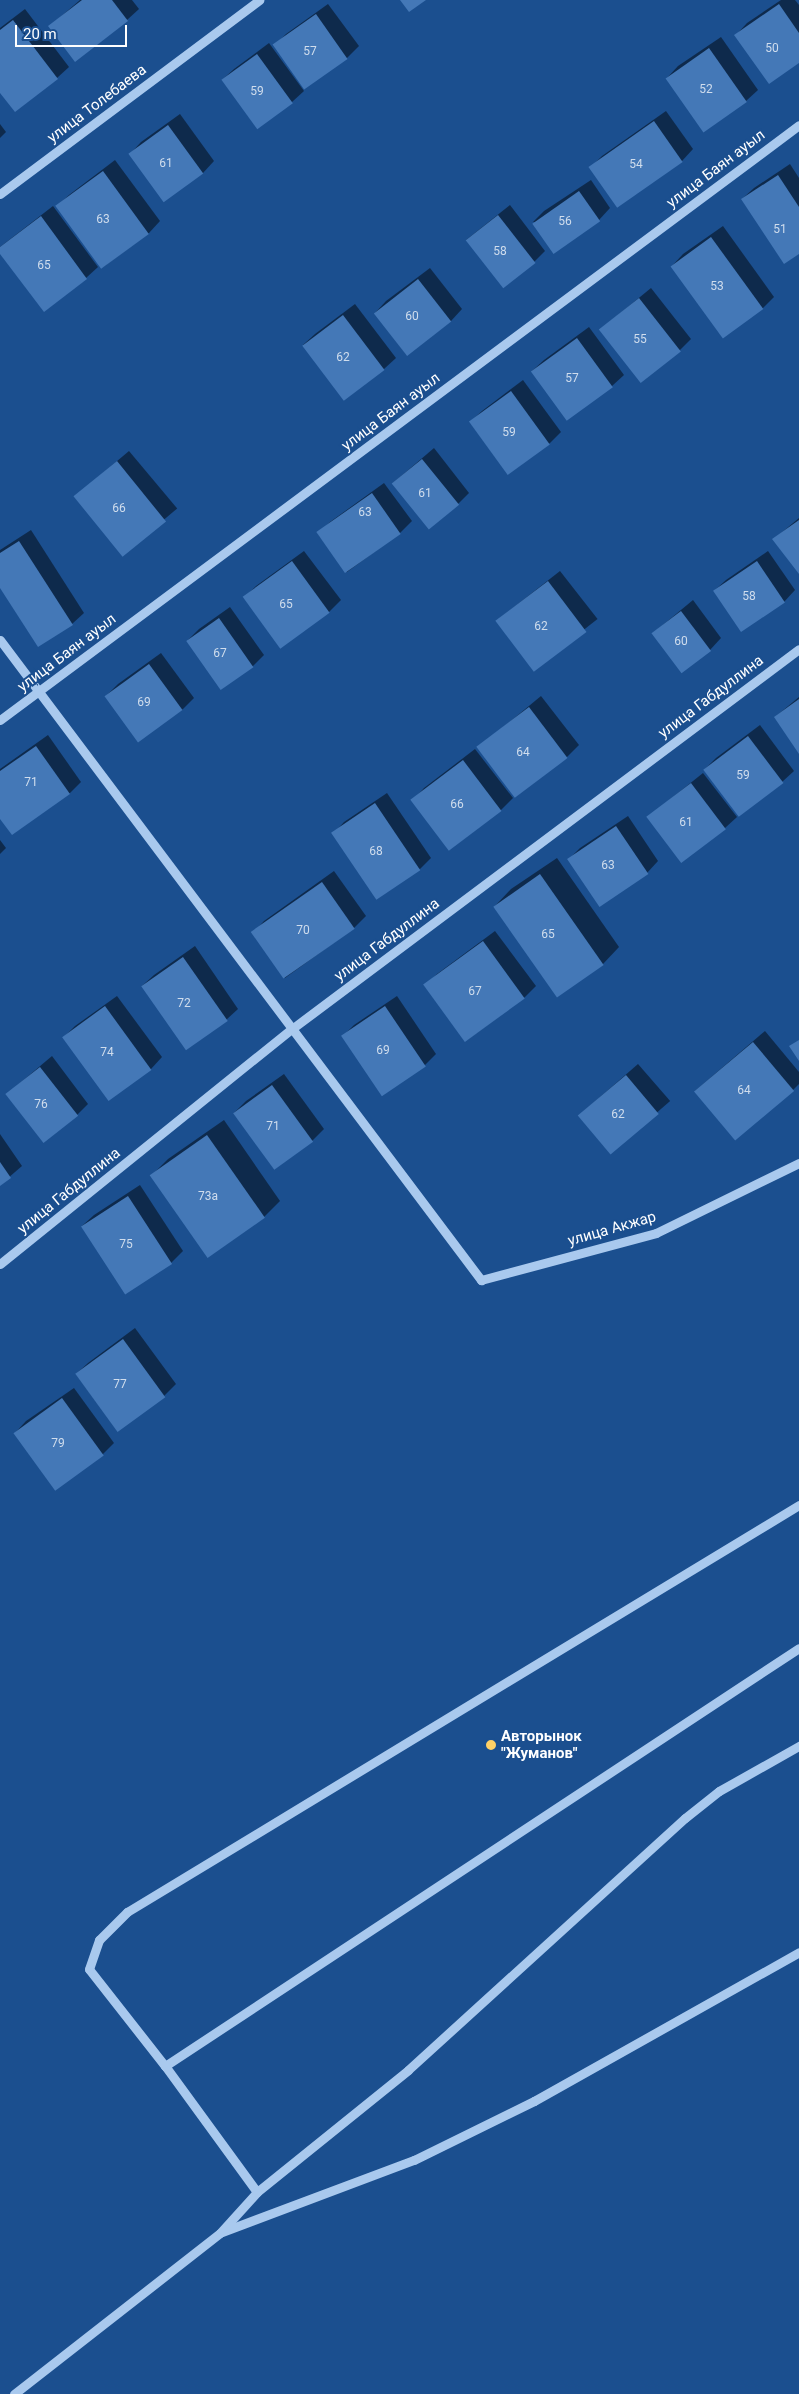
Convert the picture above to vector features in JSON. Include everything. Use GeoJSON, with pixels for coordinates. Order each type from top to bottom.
{"type":"FeatureCollection","features":[{"type":"Feature","properties":{"kind":"street","name":"улица Толебаева"},"geometry":{"type":"LineString","coordinates":[[0,194],[259,0]]}},
{"type":"Feature","properties":{"kind":"street","name":"улица Баян ауыл"},"geometry":{"type":"LineString","coordinates":[[0,720],[799,125]]}},
{"type":"Feature","properties":{"kind":"street"},"geometry":{"type":"LineString","coordinates":[[0,640],[292,1028]]}},
{"type":"Feature","properties":{"kind":"street","name":"улица Габдуллина"},"geometry":{"type":"LineString","coordinates":[[0,1264],[292,1028],[799,649]]}},
{"type":"Feature","properties":{"kind":"street","name":"улица Акжар"},"geometry":{"type":"LineString","coordinates":[[292,1028],[481,1280],[656,1233],[799,1163]]}},
{"type":"Feature","properties":{"kind":"street"},"geometry":{"type":"LineString","coordinates":[[257,2192],[165,2066],[89,1969],[99,1940],[127,1912],[799,1505]]}},
{"type":"Feature","properties":{"kind":"street"},"geometry":{"type":"LineString","coordinates":[[165,2066],[799,1648]]}},
{"type":"Feature","properties":{"kind":"street"},"geometry":{"type":"LineString","coordinates":[[14,2394],[220,2233],[257,2192],[408,2070],[684,1818],[719,1791],[799,1746]]}},
{"type":"Feature","properties":{"kind":"street"},"geometry":{"type":"LineString","coordinates":[[220,2233],[431,2152],[534,2101],[799,1952]]}},
{"type":"Feature","properties":{"kind":"building"},"geometry":{"type":"Polygon","coordinates":[[[82,0],[112,0],[128,21],[75,62],[48,26],[82,0]]]}},
{"type":"Feature","properties":{"kind":"building"},"geometry":{"type":"Polygon","coordinates":[[[400,0],[426,0],[409,12],[400,0]]]}},
{"type":"Feature","properties":{"kind":"building"},"geometry":{"type":"Polygon","coordinates":[[[779,4],[799,33],[799,63],[769,84],[734,35],[779,4]]]}},
{"type":"Feature","properties":{"kind":"building"},"geometry":{"type":"Polygon","coordinates":[[[316,14],[348,59],[304,89],[273,44],[316,14]]]}},
{"type":"Feature","properties":{"kind":"building"},"geometry":{"type":"Polygon","coordinates":[[[13,20],[58,79],[15,112],[0,93],[0,30],[13,20]]]}},
{"type":"Feature","properties":{"kind":"building"},"geometry":{"type":"Polygon","coordinates":[[[709,48],[747,102],[703,132],[666,78],[709,48]]]}},
{"type":"Feature","properties":{"kind":"building"},"geometry":{"type":"Polygon","coordinates":[[[257,54],[293,103],[257,129],[221,80],[257,54]]]}},
{"type":"Feature","properties":{"kind":"building"},"geometry":{"type":"Polygon","coordinates":[[[654,121],[683,162],[617,208],[588,167],[654,121]]]}},
{"type":"Feature","properties":{"kind":"building"},"geometry":{"type":"Polygon","coordinates":[[[168,125],[203,174],[164,202],[128,154],[168,125]]]}},
{"type":"Feature","properties":{"kind":"building"},"geometry":{"type":"Polygon","coordinates":[[[103,171],[149,234],[101,269],[55,206],[103,171]]]}},
{"type":"Feature","properties":{"kind":"building"},"geometry":{"type":"Polygon","coordinates":[[[778,175],[799,207],[799,254],[784,264],[741,199],[778,175]]]}},
{"type":"Feature","properties":{"kind":"building"},"geometry":{"type":"Polygon","coordinates":[[[579,191],[600,221],[554,254],[532,224],[579,191]]]}},
{"type":"Feature","properties":{"kind":"building"},"geometry":{"type":"Polygon","coordinates":[[[498,215],[536,263],[503,288],[466,240],[498,215]]]}},
{"type":"Feature","properties":{"kind":"building"},"geometry":{"type":"Polygon","coordinates":[[[41,216],[87,279],[44,312],[0,254],[0,247],[41,216]]]}},
{"type":"Feature","properties":{"kind":"building"},"geometry":{"type":"Polygon","coordinates":[[[711,237],[763,309],[723,338],[671,266],[711,237]]]}},
{"type":"Feature","properties":{"kind":"building"},"geometry":{"type":"Polygon","coordinates":[[[418,279],[451,322],[407,356],[374,313],[418,279]]]}},
{"type":"Feature","properties":{"kind":"building"},"geometry":{"type":"Polygon","coordinates":[[[639,298],[681,352],[641,383],[599,329],[639,298]]]}},
{"type":"Feature","properties":{"kind":"building"},"geometry":{"type":"Polygon","coordinates":[[[343,315],[385,370],[344,401],[302,346],[343,315]]]}},
{"type":"Feature","properties":{"kind":"building"},"geometry":{"type":"Polygon","coordinates":[[[577,338],[613,387],[567,421],[531,372],[577,338]]]}},
{"type":"Feature","properties":{"kind":"building"},"geometry":{"type":"Polygon","coordinates":[[[511,391],[550,444],[508,475],[469,422],[511,391]]]}},
{"type":"Feature","properties":{"kind":"building"},"geometry":{"type":"Polygon","coordinates":[[[422,459],[459,505],[429,529],[392,484],[422,459]]]}},
{"type":"Feature","properties":{"kind":"building"},"geometry":{"type":"Polygon","coordinates":[[[117,461],[166,522],[123,557],[73,496],[117,461]]]}},
{"type":"Feature","properties":{"kind":"building"},"geometry":{"type":"Polygon","coordinates":[[[372,493],[401,534],[345,573],[316,532],[372,493]]]}},
{"type":"Feature","properties":{"kind":"building"},"geometry":{"type":"Polygon","coordinates":[[[799,520],[799,574],[772,539],[799,520]]]}},
{"type":"Feature","properties":{"kind":"building"},"geometry":{"type":"Polygon","coordinates":[[[19,541],[73,625],[38,647],[0,588],[0,553],[19,541]]]}},
{"type":"Feature","properties":{"kind":"building"},"geometry":{"type":"Polygon","coordinates":[[[292,561],[330,613],[280,649],[243,597],[292,561]]]}},
{"type":"Feature","properties":{"kind":"building"},"geometry":{"type":"Polygon","coordinates":[[[757,561],[785,602],[741,632],[713,591],[757,561]]]}},
{"type":"Feature","properties":{"kind":"building"},"geometry":{"type":"Polygon","coordinates":[[[548,581],[587,632],[534,672],[495,621],[548,581]]]}},
{"type":"Feature","properties":{"kind":"building"},"geometry":{"type":"Polygon","coordinates":[[[681,611],[711,651],[682,673],[651,633],[681,611]]]}},
{"type":"Feature","properties":{"kind":"building"},"geometry":{"type":"Polygon","coordinates":[[[219,618],[253,667],[221,690],[186,641],[219,618]]]}},
{"type":"Feature","properties":{"kind":"building"},"geometry":{"type":"Polygon","coordinates":[[[149,664],[183,710],[138,742],[105,696],[149,664]]]}},
{"type":"Feature","properties":{"kind":"building"},"geometry":{"type":"Polygon","coordinates":[[[799,699],[799,754],[774,717],[799,699]]]}},
{"type":"Feature","properties":{"kind":"building"},"geometry":{"type":"Polygon","coordinates":[[[529,707],[568,758],[515,798],[476,747],[529,707]]]}},
{"type":"Feature","properties":{"kind":"building"},"geometry":{"type":"Polygon","coordinates":[[[748,736],[784,783],[739,817],[703,770],[748,736]]]}},
{"type":"Feature","properties":{"kind":"building"},"geometry":{"type":"Polygon","coordinates":[[[36,746],[70,794],[12,835],[0,819],[0,771],[36,746]]]}},
{"type":"Feature","properties":{"kind":"building"},"geometry":{"type":"Polygon","coordinates":[[[463,760],[502,811],[449,851],[410,800],[463,760]]]}},
{"type":"Feature","properties":{"kind":"building"},"geometry":{"type":"Polygon","coordinates":[[[691,783],[726,829],[681,863],[646,817],[691,783]]]}},
{"type":"Feature","properties":{"kind":"building"},"geometry":{"type":"Polygon","coordinates":[[[375,803],[420,870],[376,900],[331,833],[375,803]]]}},
{"type":"Feature","properties":{"kind":"building"},"geometry":{"type":"Polygon","coordinates":[[[616,826],[648,874],[600,907],[567,859],[616,826]]]}},
{"type":"Feature","properties":{"kind":"building"},"geometry":{"type":"Polygon","coordinates":[[[540,874],[604,965],[557,998],[493,907],[540,874]]]}},
{"type":"Feature","properties":{"kind":"building"},"geometry":{"type":"Polygon","coordinates":[[[322,882],[355,929],[283,979],[251,932],[322,882]]]}},
{"type":"Feature","properties":{"kind":"building"},"geometry":{"type":"Polygon","coordinates":[[[483,941],[525,998],[465,1042],[423,984],[483,941]]]}},
{"type":"Feature","properties":{"kind":"building"},"geometry":{"type":"Polygon","coordinates":[[[183,957],[228,1021],[186,1050],[141,986],[183,957]]]}},
{"type":"Feature","properties":{"kind":"building"},"geometry":{"type":"Polygon","coordinates":[[[105,1006],[151,1070],[109,1101],[62,1037],[105,1006]]]}},
{"type":"Feature","properties":{"kind":"building"},"geometry":{"type":"Polygon","coordinates":[[[385,1006],[426,1067],[382,1096],[341,1036],[385,1006]]]}},
{"type":"Feature","properties":{"kind":"building"},"geometry":{"type":"Polygon","coordinates":[[[799,1040],[799,1061],[789,1046],[799,1040]]]}},
{"type":"Feature","properties":{"kind":"building"},"geometry":{"type":"Polygon","coordinates":[[[753,1042],[794,1091],[735,1141],[694,1091],[753,1042]]]}},
{"type":"Feature","properties":{"kind":"building"},"geometry":{"type":"Polygon","coordinates":[[[40,1067],[78,1116],[43,1143],[5,1094],[40,1067]]]}},
{"type":"Feature","properties":{"kind":"building"},"geometry":{"type":"Polygon","coordinates":[[[626,1075],[659,1114],[611,1155],[578,1115],[626,1075]]]}},
{"type":"Feature","properties":{"kind":"building"},"geometry":{"type":"Polygon","coordinates":[[[272,1085],[313,1142],[274,1170],[233,1113],[272,1085]]]}},
{"type":"Feature","properties":{"kind":"building"},"geometry":{"type":"Polygon","coordinates":[[[207,1135],[265,1218],[208,1258],[150,1175],[207,1135]]]}},
{"type":"Feature","properties":{"kind":"building"},"geometry":{"type":"Polygon","coordinates":[[[0,1162],[11,1178],[0,1186],[0,1162]]]}},
{"type":"Feature","properties":{"kind":"building"},"geometry":{"type":"Polygon","coordinates":[[[128,1196],[172,1264],[125,1294],[81,1226],[128,1196]]]}},
{"type":"Feature","properties":{"kind":"building"},"geometry":{"type":"Polygon","coordinates":[[[123,1339],[165,1397],[118,1432],[75,1374],[123,1339]]]}},
{"type":"Feature","properties":{"kind":"building"},"geometry":{"type":"Polygon","coordinates":[[[62,1398],[104,1455],[55,1491],[13,1433],[62,1398]]]}},
{"type":"Feature","properties":{"kind":"place","name":"Авторынок \"Жуманов\""},"geometry":{"type":"Point","coordinates":[491,1745]}}]}
